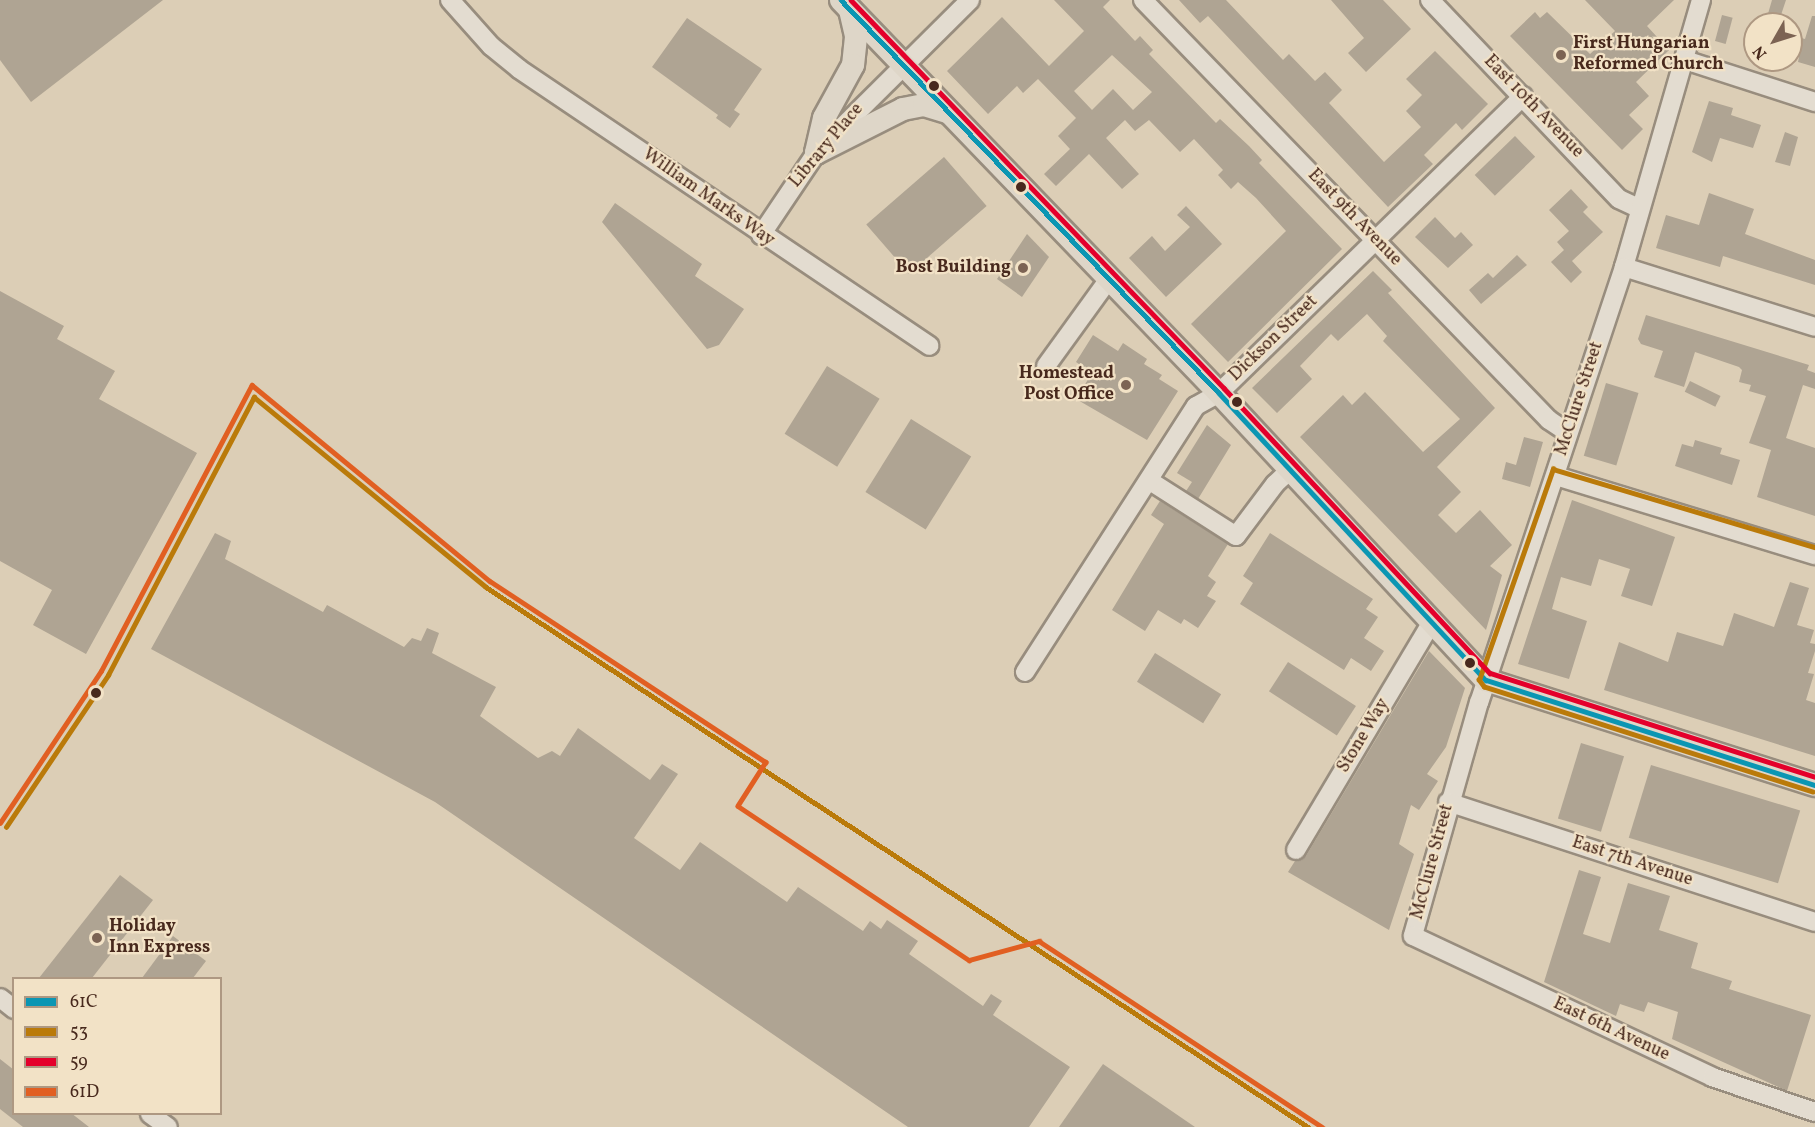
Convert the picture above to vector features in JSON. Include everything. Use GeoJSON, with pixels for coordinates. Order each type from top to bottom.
{"type":"FeatureCollection","features":[{"type":"Feature","properties":{"kind":"main road"},"geometry":{"type":"LineString","coordinates":[[845,4],[1219,393],[1486,680],[1815,785]]}},
{"type":"Feature","properties":{"kind":"main road"},"geometry":{"type":"LineString","coordinates":[[816,153],[819,130],[853,65],[856,37],[845,4]]}},
{"type":"Feature","properties":{"kind":"main road"},"geometry":{"type":"LineString","coordinates":[[816,153],[903,109],[924,105],[947,111]]}},
{"type":"Feature","properties":{"kind":"street","name":"William Marks Way"},"geometry":{"type":"LineString","coordinates":[[450,0],[491,46],[761,236],[929,346]]}},
{"type":"Feature","properties":{"kind":"street","name":"Library Place"},"geometry":{"type":"LineString","coordinates":[[761,236],[816,153],[902,65],[970,0]]}},
{"type":"Feature","properties":{"kind":"street","name":"East 9th Avenue"},"geometry":{"type":"LineString","coordinates":[[1143,0],[1549,420],[1568,433]]}},
{"type":"Feature","properties":{"kind":"street","name":"East 10th Avenue"},"geometry":{"type":"LineString","coordinates":[[1430,0],[1620,199],[1640,209]]}},
{"type":"Feature","properties":{"kind":"street","name":"McClure Street"},"geometry":{"type":"LineString","coordinates":[[1413,936],[1448,801],[1624,267],[1701,0]]}},
{"type":"Feature","properties":{"kind":"street"},"geometry":{"type":"LineString","coordinates":[[1684,60],[1815,102]]}},
{"type":"Feature","properties":{"kind":"street","name":"Dickson Street"},"geometry":{"type":"LineString","coordinates":[[1025,672],[1150,481],[1196,406],[1219,393],[1522,96]]}},
{"type":"Feature","properties":{"kind":"street"},"geometry":{"type":"LineString","coordinates":[[1624,267],[1815,327]]}},
{"type":"Feature","properties":{"kind":"street"},"geometry":{"type":"LineString","coordinates":[[1046,366],[1109,279]]}},
{"type":"Feature","properties":{"kind":"street"},"geometry":{"type":"LineString","coordinates":[[1150,481],[1236,536],[1275,484],[1290,470]]}},
{"type":"Feature","properties":{"kind":"street"},"geometry":{"type":"LineString","coordinates":[[1556,476],[1815,555]]}},
{"type":"Feature","properties":{"kind":"street","name":"Stone Way"},"geometry":{"type":"LineString","coordinates":[[1296,850],[1432,622]]}},
{"type":"Feature","properties":{"kind":"street","name":"East 7th Avenue"},"geometry":{"type":"LineString","coordinates":[[1448,801],[1815,922]]}},
{"type":"Feature","properties":{"kind":"street","name":"East 6th Avenue"},"geometry":{"type":"LineString","coordinates":[[1413,936],[1712,1077],[1814,1109]]}},
{"type":"Feature","properties":{"kind":"street"},"geometry":{"type":"LineString","coordinates":[[0,998],[12,1007]]}},
{"type":"Feature","properties":{"kind":"street"},"geometry":{"type":"LineString","coordinates":[[153,1115],[168,1127]]}},
{"type":"Feature","properties":{"kind":"building"},"geometry":{"type":"Polygon","coordinates":[[[0,0],[163,0],[31,102],[0,60],[0,0]]]}},
{"type":"Feature","properties":{"kind":"building"},"geometry":{"type":"Polygon","coordinates":[[[1054,0],[1110,0],[1103,7],[1135,41],[1140,36],[1153,50],[1149,54],[1216,123],[1220,119],[1249,146],[1262,160],[1259,163],[1342,249],[1228,362],[1191,324],[1286,231],[1256,198],[1238,182],[1231,189],[1218,175],[1223,170],[1194,139],[1180,152],[1149,120],[1135,131],[1125,120],[1106,138],[1139,174],[1122,189],[1089,154],[1056,186],[1044,174],[1070,149],[1058,136],[1076,118],[1038,79],[1023,93],[1017,86],[988,114],[947,71],[1002,17],[1049,66],[1084,31],[1054,0]],[[1112,55],[1074,91],[1092,110],[1113,89],[1133,110],[1152,92],[1112,55]]]}},
{"type":"Feature","properties":{"kind":"building"},"geometry":{"type":"Polygon","coordinates":[[[1179,0],[1226,0],[1283,60],[1289,54],[1315,81],[1325,72],[1342,90],[1329,103],[1384,162],[1421,127],[1406,111],[1422,95],[1406,79],[1435,51],[1488,104],[1462,130],[1456,123],[1424,155],[1433,164],[1388,207],[1208,16],[1200,23],[1179,0]]]}},
{"type":"Feature","properties":{"kind":"building"},"geometry":{"type":"Polygon","coordinates":[[[1331,0],[1383,0],[1411,29],[1366,72],[1348,53],[1364,38],[1331,0]]]}},
{"type":"Feature","properties":{"kind":"building"},"geometry":{"type":"Polygon","coordinates":[[[1585,0],[1674,0],[1647,26],[1669,50],[1636,82],[1649,96],[1629,115],[1643,129],[1622,150],[1510,36],[1535,12],[1540,18],[1547,12],[1590,54],[1615,31],[1585,0]]]}},
{"type":"Feature","properties":{"kind":"building"},"geometry":{"type":"Polygon","coordinates":[[[1772,0],[1786,0],[1782,12],[1768,12],[1772,0]]]}},
{"type":"Feature","properties":{"kind":"building"},"geometry":{"type":"Polygon","coordinates":[[[1722,15],[1733,18],[1726,44],[1715,41],[1722,15]]]}},
{"type":"Feature","properties":{"kind":"building"},"geometry":{"type":"Polygon","coordinates":[[[1812,16],[1815,16],[1815,67],[1803,63],[1803,38],[1805,39],[1812,16]]]}},
{"type":"Feature","properties":{"kind":"building"},"geometry":{"type":"Polygon","coordinates":[[[687,18],[762,69],[734,110],[740,114],[730,128],[716,118],[718,115],[652,67],[687,18]]]}},
{"type":"Feature","properties":{"kind":"building"},"geometry":{"type":"Polygon","coordinates":[[[1709,101],[1733,108],[1731,115],[1761,125],[1753,148],[1720,138],[1712,162],[1692,152],[1709,101]]]}},
{"type":"Feature","properties":{"kind":"building"},"geometry":{"type":"Polygon","coordinates":[[[1785,132],[1798,137],[1790,166],[1775,162],[1785,132]]]}},
{"type":"Feature","properties":{"kind":"building"},"geometry":{"type":"Polygon","coordinates":[[[1515,136],[1535,157],[1495,196],[1475,175],[1515,136]]]}},
{"type":"Feature","properties":{"kind":"building"},"geometry":{"type":"Polygon","coordinates":[[[944,157],[987,206],[909,274],[866,225],[944,157]]]}},
{"type":"Feature","properties":{"kind":"building"},"geometry":{"type":"Polygon","coordinates":[[[1571,189],[1588,207],[1583,212],[1603,232],[1572,261],[1582,272],[1571,283],[1551,262],[1564,250],[1557,242],[1569,231],[1549,210],[1571,189]]]}},
{"type":"Feature","properties":{"kind":"building"},"geometry":{"type":"Polygon","coordinates":[[[1709,193],[1754,209],[1745,234],[1815,260],[1815,285],[1723,256],[1720,267],[1656,248],[1666,215],[1699,225],[1709,193]]]}},
{"type":"Feature","properties":{"kind":"building"},"geometry":{"type":"Polygon","coordinates":[[[615,203],[702,264],[695,276],[744,309],[719,345],[707,349],[602,222],[615,203]]]}},
{"type":"Feature","properties":{"kind":"building"},"geometry":{"type":"Polygon","coordinates":[[[1186,206],[1222,244],[1166,297],[1129,258],[1152,236],[1165,251],[1190,227],[1177,215],[1186,206]]]}},
{"type":"Feature","properties":{"kind":"building"},"geometry":{"type":"Polygon","coordinates":[[[1435,217],[1455,238],[1461,232],[1473,245],[1448,268],[1415,237],[1435,217]]]}},
{"type":"Feature","properties":{"kind":"building","name":"Bost Building"},"geometry":{"type":"Polygon","coordinates":[[[1027,234],[1049,257],[1022,297],[997,279],[1027,234]]]}},
{"type":"Feature","properties":{"kind":"building"},"geometry":{"type":"Polygon","coordinates":[[[1517,255],[1527,265],[1481,304],[1469,290],[1488,273],[1493,278],[1517,255]]]}},
{"type":"Feature","properties":{"kind":"building"},"geometry":{"type":"Polygon","coordinates":[[[1373,271],[1392,290],[1388,293],[1495,408],[1437,467],[1461,492],[1438,515],[1456,533],[1480,510],[1512,545],[1490,566],[1502,575],[1486,630],[1300,437],[1343,395],[1352,405],[1365,392],[1423,452],[1460,419],[1383,341],[1387,336],[1367,314],[1338,341],[1331,334],[1300,366],[1312,379],[1277,413],[1252,388],[1373,271]]]}},
{"type":"Feature","properties":{"kind":"building"},"geometry":{"type":"Polygon","coordinates":[[[0,291],[64,326],[57,339],[115,371],[99,399],[197,453],[86,654],[33,625],[52,590],[0,561],[0,291]]]}},
{"type":"Feature","properties":{"kind":"building"},"geometry":{"type":"Polygon","coordinates":[[[1646,315],[1809,365],[1807,370],[1815,373],[1815,389],[1803,385],[1786,438],[1815,448],[1815,516],[1757,497],[1771,450],[1749,443],[1766,396],[1749,391],[1751,385],[1739,382],[1742,370],[1739,367],[1695,352],[1684,387],[1654,377],[1663,351],[1641,344],[1638,339],[1646,315]]]}},
{"type":"Feature","properties":{"kind":"building","name":"Homestead Post Office"},"geometry":{"type":"Polygon","coordinates":[[[1093,335],[1118,351],[1123,343],[1147,359],[1144,364],[1162,375],[1159,379],[1178,391],[1147,440],[1076,399],[1092,373],[1076,362],[1093,335]]]}},
{"type":"Feature","properties":{"kind":"building"},"geometry":{"type":"Polygon","coordinates":[[[827,366],[880,399],[837,467],[785,434],[827,366]]]}},
{"type":"Feature","properties":{"kind":"building"},"geometry":{"type":"Polygon","coordinates":[[[1690,381],[1721,396],[1715,407],[1685,392],[1690,381]]]}},
{"type":"Feature","properties":{"kind":"building"},"geometry":{"type":"Polygon","coordinates":[[[1606,383],[1639,393],[1616,466],[1584,456],[1606,383]]]}},
{"type":"Feature","properties":{"kind":"building"},"geometry":{"type":"Polygon","coordinates":[[[911,419],[971,457],[926,530],[865,492],[911,419]]]}},
{"type":"Feature","properties":{"kind":"building"},"geometry":{"type":"Polygon","coordinates":[[[1207,425],[1231,445],[1198,499],[1186,491],[1192,482],[1177,473],[1207,425]]]}},
{"type":"Feature","properties":{"kind":"building"},"geometry":{"type":"Polygon","coordinates":[[[1524,437],[1543,442],[1530,487],[1502,479],[1506,462],[1516,465],[1524,437]]]}},
{"type":"Feature","properties":{"kind":"building"},"geometry":{"type":"Polygon","coordinates":[[[1695,440],[1722,448],[1720,454],[1740,460],[1732,485],[1675,466],[1682,444],[1693,447],[1695,440]]]}},
{"type":"Feature","properties":{"kind":"building"},"geometry":{"type":"Polygon","coordinates":[[[1572,500],[1675,537],[1652,606],[1621,596],[1630,569],[1599,559],[1591,586],[1561,577],[1552,609],[1587,621],[1569,679],[1518,664],[1572,500]]]}},
{"type":"Feature","properties":{"kind":"building"},"geometry":{"type":"Polygon","coordinates":[[[1160,501],[1228,544],[1208,576],[1216,582],[1207,596],[1216,601],[1198,628],[1184,619],[1181,624],[1158,610],[1145,631],[1112,610],[1164,524],[1151,515],[1160,501]]]}},
{"type":"Feature","properties":{"kind":"building"},"geometry":{"type":"Polygon","coordinates":[[[215,533],[231,541],[225,559],[323,612],[327,605],[404,647],[412,638],[421,641],[427,628],[439,633],[432,653],[496,687],[480,716],[538,758],[552,751],[560,756],[578,728],[650,780],[662,764],[678,774],[634,838],[680,870],[700,842],[787,902],[798,887],[863,931],[870,921],[881,929],[887,920],[918,941],[909,954],[983,1006],[991,994],[1002,1001],[993,1015],[1070,1067],[1029,1127],[908,1127],[435,802],[151,649],[215,533]]]}},
{"type":"Feature","properties":{"kind":"building"},"geometry":{"type":"Polygon","coordinates":[[[1270,533],[1373,599],[1366,609],[1378,617],[1364,638],[1384,651],[1371,671],[1351,658],[1344,670],[1240,604],[1253,583],[1243,576],[1270,533]]]}},
{"type":"Feature","properties":{"kind":"building"},"geometry":{"type":"Polygon","coordinates":[[[1790,582],[1809,588],[1797,625],[1814,630],[1810,643],[1815,644],[1815,651],[1808,673],[1814,674],[1806,700],[1815,703],[1815,756],[1604,690],[1619,642],[1668,662],[1677,632],[1723,646],[1734,613],[1774,627],[1790,582]]]}},
{"type":"Feature","properties":{"kind":"building"},"geometry":{"type":"Polygon","coordinates":[[[1429,651],[1465,688],[1446,747],[1427,774],[1438,781],[1419,810],[1411,805],[1399,844],[1414,854],[1389,930],[1288,872],[1295,861],[1306,856],[1429,651]]]}},
{"type":"Feature","properties":{"kind":"building"},"geometry":{"type":"Polygon","coordinates":[[[1155,653],[1221,694],[1203,723],[1137,682],[1155,653]]]}},
{"type":"Feature","properties":{"kind":"building"},"geometry":{"type":"Polygon","coordinates":[[[1288,662],[1356,706],[1337,735],[1269,691],[1288,662]]]}},
{"type":"Feature","properties":{"kind":"building"},"geometry":{"type":"Polygon","coordinates":[[[1581,743],[1624,756],[1601,832],[1558,819],[1581,743]]]}},
{"type":"Feature","properties":{"kind":"building"},"geometry":{"type":"Polygon","coordinates":[[[1651,765],[1800,811],[1778,883],[1629,838],[1651,765]]]}},
{"type":"Feature","properties":{"kind":"building"},"geometry":{"type":"Polygon","coordinates":[[[1579,870],[1601,877],[1583,934],[1610,943],[1628,883],[1670,896],[1659,930],[1698,943],[1691,968],[1732,981],[1729,989],[1811,1015],[1787,1091],[1672,1039],[1678,1012],[1648,1002],[1644,1012],[1620,1004],[1616,1016],[1544,982],[1579,870]]]}},
{"type":"Feature","properties":{"kind":"building","name":"Holiday Inn Express"},"geometry":{"type":"Polygon","coordinates":[[[120,875],[153,900],[93,977],[40,977],[120,875]]]}},
{"type":"Feature","properties":{"kind":"building"},"geometry":{"type":"Polygon","coordinates":[[[173,936],[206,961],[194,977],[143,977],[173,936]]]}},
{"type":"Feature","properties":{"kind":"building"},"geometry":{"type":"Polygon","coordinates":[[[0,1059],[12,1068],[12,1115],[74,1115],[89,1127],[23,1127],[0,1109],[0,1059]]]}},
{"type":"Feature","properties":{"kind":"building"},"geometry":{"type":"Polygon","coordinates":[[[1103,1064],[1195,1127],[1059,1127],[1103,1064]]]}},
{"type":"Feature","properties":{"kind":"transit line","name":"61C"},"geometry":{"type":"LineString","coordinates":[[841,0],[1219,393],[1486,680],[1815,785]]}},
{"type":"Feature","properties":{"kind":"transit line","name":"59"},"geometry":{"type":"LineString","coordinates":[[851,0],[1224,388],[1490,673],[1815,777]]}},
{"type":"Feature","properties":{"kind":"transit line","name":"61D"},"geometry":{"type":"LineString","coordinates":[[0,823],[101,671],[252,385],[490,581],[766,762],[738,806],[969,960],[1039,941],[1322,1127]]}},
{"type":"Feature","properties":{"kind":"transit line","name":"53"},"geometry":{"type":"LineString","coordinates":[[6,827],[108,675],[254,397],[486,587],[1308,1127]]}},
{"type":"Feature","properties":{"kind":"transit line","name":"53"},"geometry":{"type":"LineString","coordinates":[[1813,792],[1484,687],[1479,680],[1553,469],[1815,547]]}},
{"type":"Feature","properties":{"kind":"place","name":"First Hungarian Reformed Church"},"geometry":{"type":"Point","coordinates":[1561,55]}},
{"type":"Feature","properties":{"kind":"place","name":"Bost Building"},"geometry":{"type":"Point","coordinates":[1023,268]}},
{"type":"Feature","properties":{"kind":"place","name":"Homestead Post Office"},"geometry":{"type":"Point","coordinates":[1126,385]}},
{"type":"Feature","properties":{"kind":"place","name":"Holiday Inn Express"},"geometry":{"type":"Point","coordinates":[97,938]}}]}
